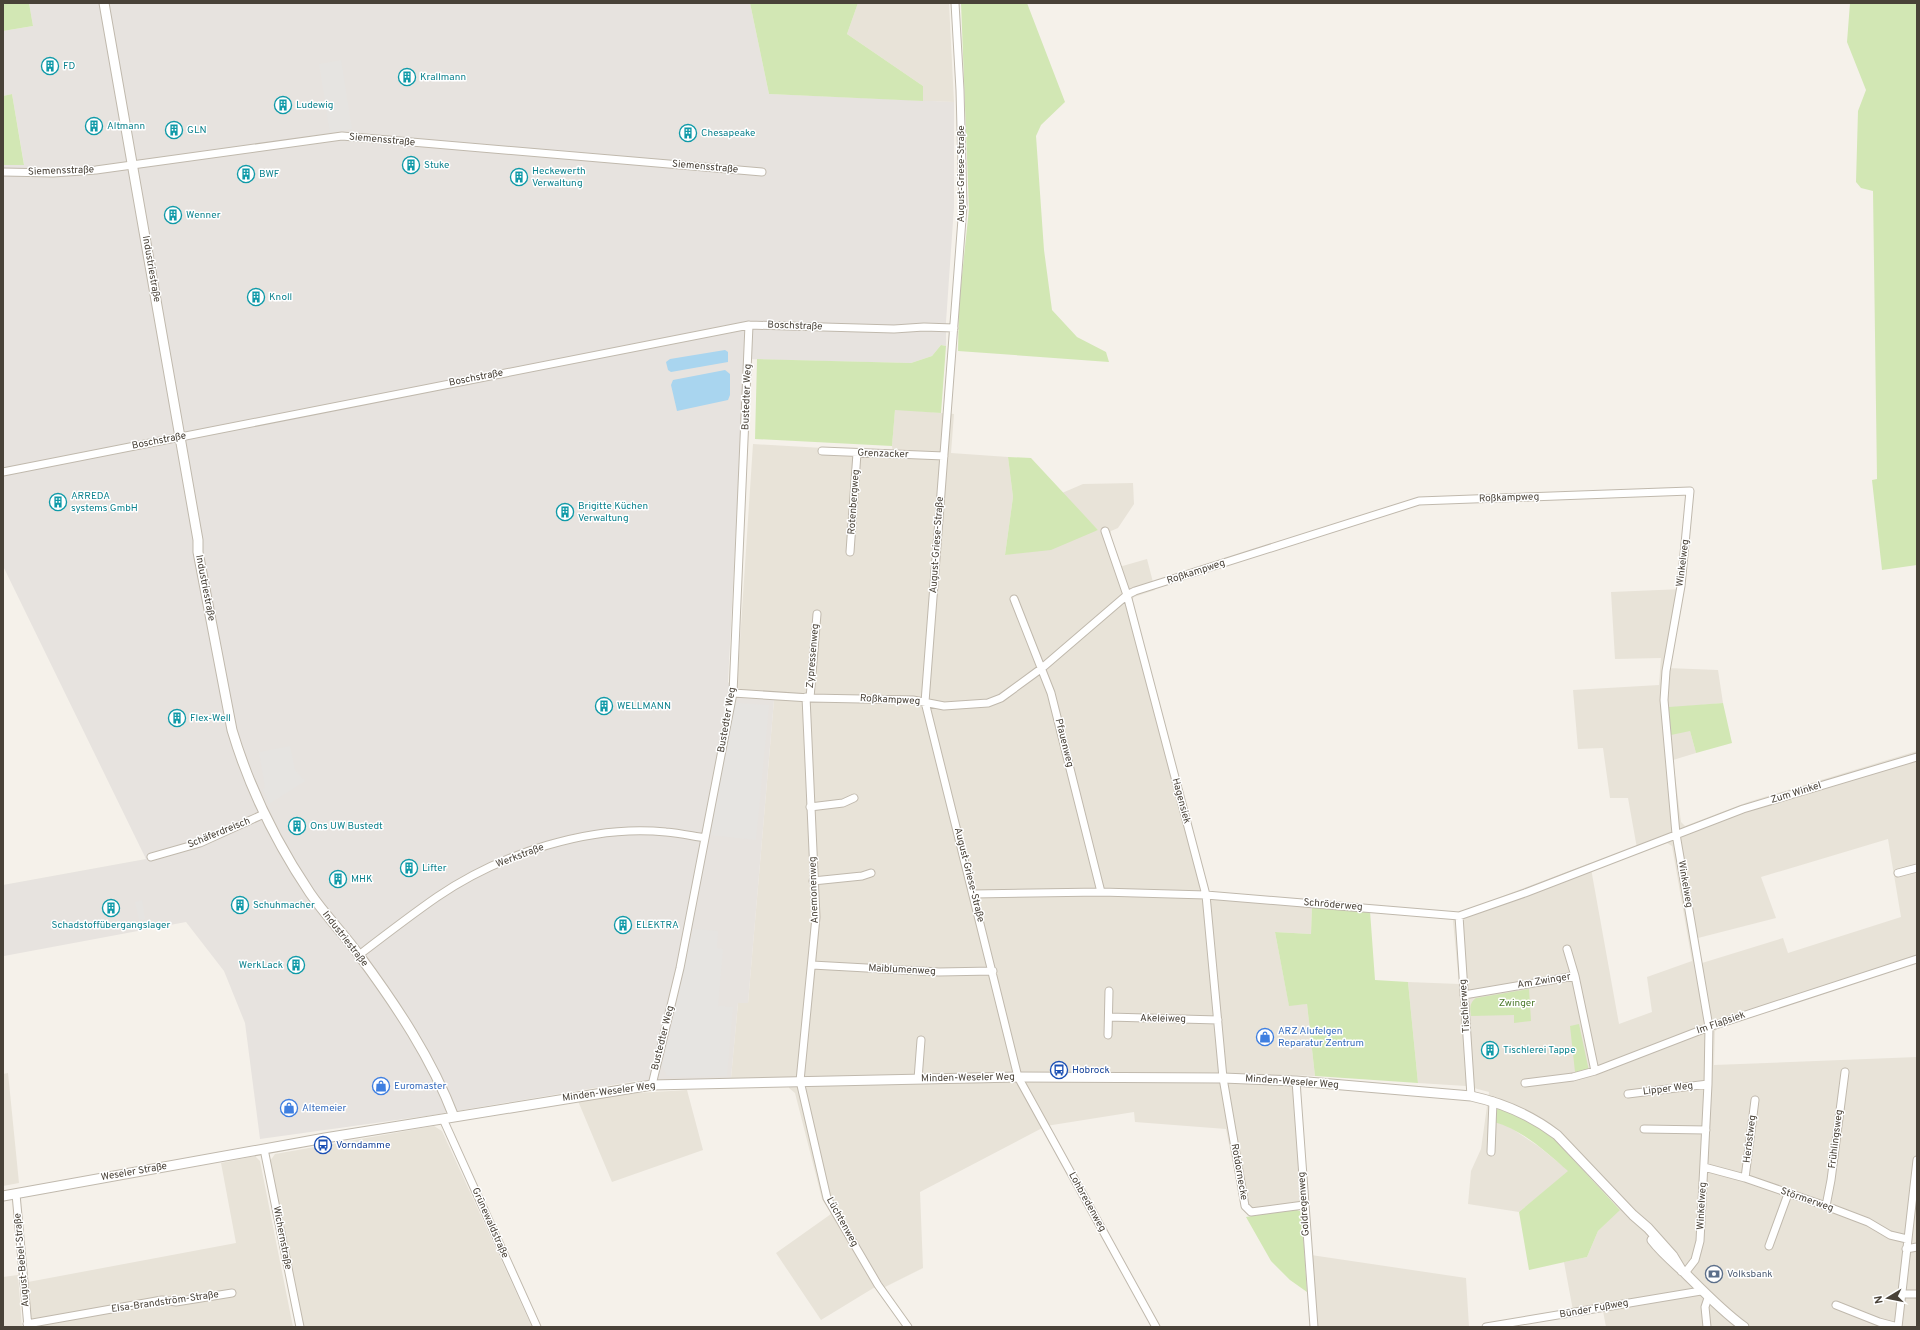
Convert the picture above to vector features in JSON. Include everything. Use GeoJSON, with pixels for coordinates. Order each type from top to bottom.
{"type":"FeatureCollection","features":[{"type":"Feature","properties":{"kind":"street","name":"Industriestraße"},"geometry":{"type":"LineString","coordinates":[[104,3],[180,437],[198,552],[232,730],[249,783],[264,814],[310,894],[359,955],[418,1042],[454,1117]]}},
{"type":"Feature","properties":{"kind":"street","name":"August-Griese-Straße"},"geometry":{"type":"LineString","coordinates":[[955,3],[960,90],[963,206],[925,702],[974,894],[1018,1077]]}},
{"type":"Feature","properties":{"kind":"street","name":"Siemensstraße"},"geometry":{"type":"LineString","coordinates":[[3,172],[54,173],[133,165],[342,136],[762,172]]}},
{"type":"Feature","properties":{"kind":"street","name":"Boschstraße"},"geometry":{"type":"LineString","coordinates":[[3,472],[749,325],[894,329],[924,327],[954,328]]}},
{"type":"Feature","properties":{"kind":"street","name":"Bustedter Weg"},"geometry":{"type":"LineString","coordinates":[[652,1085],[680,968],[733,693],[749,325]]}},
{"type":"Feature","properties":{"kind":"street","name":"Grenzacker"},"geometry":{"type":"LineString","coordinates":[[822,451],[944,456]]}},
{"type":"Feature","properties":{"kind":"street","name":"Rotenbergweg"},"geometry":{"type":"LineString","coordinates":[[850,552],[857,453]]}},
{"type":"Feature","properties":{"kind":"street","name":"Roßkampweg"},"geometry":{"type":"LineString","coordinates":[[733,693],[913,700],[944,706],[988,703],[1001,698],[1042,668],[1127,595],[1419,502],[1690,491]]}},
{"type":"Feature","properties":{"kind":"street","name":"Winkelweg"},"geometry":{"type":"LineString","coordinates":[[1683,1272],[1695,1260],[1699,1246],[1706,1130],[1709,1027],[1676,834],[1664,700],[1666,672],[1681,586],[1690,491]]}},
{"type":"Feature","properties":{"kind":"street","name":"Hagensiek"},"geometry":{"type":"LineString","coordinates":[[1105,531],[1127,595],[1206,895],[1223,1078]]}},
{"type":"Feature","properties":{"kind":"street","name":"Pfauenweg"},"geometry":{"type":"LineString","coordinates":[[1014,599],[1051,693],[1101,892]]}},
{"type":"Feature","properties":{"kind":"street","name":"Zypressenweg"},"geometry":{"type":"LineString","coordinates":[[808,697],[817,614]]}},
{"type":"Feature","properties":{"kind":"street","name":"Anemonenweg"},"geometry":{"type":"LineString","coordinates":[[800,1082],[816,917],[810,807],[808,697]]}},
{"type":"Feature","properties":{"kind":"street","name":"Zum Winkel"},"geometry":{"type":"LineString","coordinates":[[1676,834],[1743,809],[1917,757]]}},
{"type":"Feature","properties":{"kind":"street"},"geometry":{"type":"LineString","coordinates":[[810,807],[843,803],[854,798]]}},
{"type":"Feature","properties":{"kind":"street","name":"Schäferdreisch"},"geometry":{"type":"LineString","coordinates":[[151,857],[200,843],[264,814]]}},
{"type":"Feature","properties":{"kind":"street","name":"Werkstraße"},"geometry":{"type":"LineString","coordinates":[[359,955],[438,896],[492,866],[528,851],[563,840],[632,832],[666,831],[705,838]]}},
{"type":"Feature","properties":{"kind":"street","name":"Schröderweg"},"geometry":{"type":"LineString","coordinates":[[974,894],[1101,892],[1206,895],[1459,916],[1533,890],[1676,834]]}},
{"type":"Feature","properties":{"kind":"street"},"geometry":{"type":"LineString","coordinates":[[1898,874],[1917,868]]}},
{"type":"Feature","properties":{"kind":"street"},"geometry":{"type":"LineString","coordinates":[[813,881],[862,876],[871,873]]}},
{"type":"Feature","properties":{"kind":"street","name":"Tischlerweg"},"geometry":{"type":"LineString","coordinates":[[1459,916],[1471,1096]]}},
{"type":"Feature","properties":{"kind":"street"},"geometry":{"type":"LineString","coordinates":[[1567,949],[1575,976]]}},
{"type":"Feature","properties":{"kind":"street","name":"Im Flaßsiek"},"geometry":{"type":"LineString","coordinates":[[1525,1082],[1573,1077],[1595,1071],[1709,1027],[1917,959]]}},
{"type":"Feature","properties":{"kind":"street","name":"Maiblumenweg"},"geometry":{"type":"LineString","coordinates":[[812,964],[939,972],[993,971]]}},
{"type":"Feature","properties":{"kind":"street","name":"Am Zwinger"},"geometry":{"type":"LineString","coordinates":[[1464,995],[1575,976],[1595,1071]]}},
{"type":"Feature","properties":{"kind":"street"},"geometry":{"type":"LineString","coordinates":[[1108,1036],[1109,991]]}},
{"type":"Feature","properties":{"kind":"street","name":"Akeleiweg"},"geometry":{"type":"LineString","coordinates":[[1109,1017],[1218,1020]]}},
{"type":"Feature","properties":{"kind":"street"},"geometry":{"type":"LineString","coordinates":[[918,1078],[921,1040]]}},
{"type":"Feature","properties":{"kind":"street","name":"Frühlingsweg"},"geometry":{"type":"LineString","coordinates":[[1826,1206],[1831,1180],[1845,1072]]}},
{"type":"Feature","properties":{"kind":"street","name":"Lohbredenweg"},"geometry":{"type":"LineString","coordinates":[[1018,1077],[1156,1327]]}},
{"type":"Feature","properties":{"kind":"street","name":"Minden-Weseler Weg"},"geometry":{"type":"LineString","coordinates":[[264,1148],[652,1085],[918,1078],[1223,1078],[1296,1082],[1471,1096],[1492,1101],[1517,1110],[1543,1125],[1557,1136],[1633,1215],[1662,1254],[1683,1272],[1708,1298],[1744,1327]]}},
{"type":"Feature","properties":{"kind":"street","name":"Rotdornecke"},"geometry":{"type":"LineString","coordinates":[[1223,1078],[1245,1206],[1251,1212],[1304,1206]]}},
{"type":"Feature","properties":{"kind":"street","name":"Lüchtenweg"},"geometry":{"type":"LineString","coordinates":[[800,1082],[828,1198],[878,1285],[908,1327]]}},
{"type":"Feature","properties":{"kind":"street","name":"Goldregenweg"},"geometry":{"type":"LineString","coordinates":[[1296,1082],[1314,1327]]}},
{"type":"Feature","properties":{"kind":"street","name":"Lipper Weg"},"geometry":{"type":"LineString","coordinates":[[1628,1094],[1708,1084]]}},
{"type":"Feature","properties":{"kind":"street","name":"Herbstweg"},"geometry":{"type":"LineString","coordinates":[[1745,1178],[1755,1100]]}},
{"type":"Feature","properties":{"kind":"street"},"geometry":{"type":"LineString","coordinates":[[1491,1152],[1492,1101]]}},
{"type":"Feature","properties":{"kind":"street","name":"Grünewaldstraße"},"geometry":{"type":"LineString","coordinates":[[443,1119],[537,1327]]}},
{"type":"Feature","properties":{"kind":"street"},"geometry":{"type":"LineString","coordinates":[[1644,1129],[1706,1130]]}},
{"type":"Feature","properties":{"kind":"street","name":"Weseler Straße"},"geometry":{"type":"LineString","coordinates":[[3,1196],[264,1148]]}},
{"type":"Feature","properties":{"kind":"street","name":"Wichernstraße"},"geometry":{"type":"LineString","coordinates":[[264,1148],[300,1327]]}},
{"type":"Feature","properties":{"kind":"street"},"geometry":{"type":"LineString","coordinates":[[1836,1305],[1879,1322],[1898,1327],[1917,1160]]}},
{"type":"Feature","properties":{"kind":"street","name":"Störmerweg"},"geometry":{"type":"LineString","coordinates":[[1704,1167],[1745,1178],[1826,1206],[1868,1222],[1890,1235],[1907,1239]]}},
{"type":"Feature","properties":{"kind":"street","name":"August-Bebel-Straße"},"geometry":{"type":"LineString","coordinates":[[16,1194],[28,1325]]}},
{"type":"Feature","properties":{"kind":"street"},"geometry":{"type":"LineString","coordinates":[[1769,1246],[1788,1194]]}},
{"type":"Feature","properties":{"kind":"street"},"geometry":{"type":"LineString","coordinates":[[1906,1249],[1917,1247]]}},
{"type":"Feature","properties":{"kind":"street","name":"Bünder Fußweg"},"geometry":{"type":"LineString","coordinates":[[1486,1327],[1701,1291]]}},
{"type":"Feature","properties":{"kind":"street","name":"Elsa-Brandström-Straße"},"geometry":{"type":"LineString","coordinates":[[28,1325],[162,1300],[176,1302],[232,1293]]}},
{"type":"Feature","properties":{"kind":"street"},"geometry":{"type":"LineString","coordinates":[[1901,1294],[1917,1294]]}},
{"type":"Feature","properties":{"kind":"street"},"geometry":{"type":"LineString","coordinates":[[1707,1327],[1705,1307],[1708,1298]]}},
{"type":"Feature","properties":{"kind":"shaded area"},"geometry":{"type":"Polygon","coordinates":[[[29,3],[750,3],[769,94],[954,102],[954,207],[946,322],[946,346],[941,345],[932,356],[911,363],[745,359],[728,682],[743,698],[774,700],[748,1003],[738,1003],[731,1078],[636,1081],[433,1115],[260,1139],[245,1023],[224,971],[186,922],[4,956],[3,885],[146,859],[3,566],[3,165],[24,164],[12,94],[3,96],[3,31],[33,26],[29,3]]]}},
{"type":"Feature","properties":{"kind":"shaded area"},"geometry":{"type":"Polygon","coordinates":[[[858,3],[949,3],[954,102],[923,101],[923,86],[847,34],[858,3]]]}},
{"type":"Feature","properties":{"kind":"shaded area"},"geometry":{"type":"Polygon","coordinates":[[[341,60],[352,129],[330,133],[319,64],[341,60]]]}},
{"type":"Feature","properties":{"kind":"shaded area"},"geometry":{"type":"Polygon","coordinates":[[[895,409],[954,414],[951,453],[1008,457],[1013,497],[1005,555],[1098,530],[1062,493],[1083,484],[1133,483],[1134,504],[1118,528],[1111,531],[1110,536],[1119,567],[1147,559],[1155,590],[1134,597],[1132,600],[1208,897],[1312,905],[1311,934],[1275,932],[1289,1005],[1307,1004],[1315,1076],[1292,1075],[1302,1199],[1299,1202],[1242,1210],[1226,1129],[1135,1122],[1134,1112],[1046,1126],[920,1192],[923,1268],[883,1288],[880,1284],[821,1320],[776,1253],[831,1214],[822,1199],[795,1093],[789,1088],[789,1077],[731,1078],[738,1003],[748,1003],[774,700],[743,698],[737,686],[753,444],[893,452],[892,446],[895,409]]]}},
{"type":"Feature","properties":{"kind":"shaded area"},"geometry":{"type":"Polygon","coordinates":[[[1683,589],[1667,668],[1718,670],[1723,703],[1669,708],[1690,731],[1696,753],[1673,760],[1681,822],[1685,826],[1748,802],[1917,751],[1917,963],[1722,1025],[1715,1031],[1714,1065],[1917,1057],[1917,1327],[1606,1327],[1603,1311],[1574,1316],[1564,1262],[1587,1257],[1598,1231],[1620,1209],[1555,1140],[1534,1124],[1495,1122],[1508,1126],[1538,1146],[1569,1171],[1519,1212],[1468,1204],[1471,1171],[1481,1149],[1489,1092],[1466,1086],[1418,1083],[1408,982],[1459,984],[1453,921],[1456,914],[1590,863],[1619,1024],[1652,1012],[1647,977],[1692,961],[1672,846],[1667,843],[1638,854],[1628,798],[1610,798],[1603,748],[1578,749],[1573,690],[1659,685],[1661,658],[1615,659],[1611,592],[1683,589]],[[1888,839],[1761,877],[1776,918],[1698,938],[1702,963],[1783,938],[1788,953],[1901,917],[1888,839]]]}},
{"type":"Feature","properties":{"kind":"shaded area"},"geometry":{"type":"Polygon","coordinates":[[[735,703],[769,705],[756,840],[710,835],[735,703]]]}},
{"type":"Feature","properties":{"kind":"shaded area"},"geometry":{"type":"Polygon","coordinates":[[[290,746],[295,770],[305,781],[269,804],[263,789],[265,788],[259,752],[290,746]]]}},
{"type":"Feature","properties":{"kind":"shaded area"},"geometry":{"type":"Polygon","coordinates":[[[142,900],[145,919],[139,920],[135,902],[142,900]]]}},
{"type":"Feature","properties":{"kind":"shaded area"},"geometry":{"type":"Polygon","coordinates":[[[693,929],[718,931],[717,948],[723,949],[718,1006],[733,1007],[727,1076],[673,1077],[667,1075],[662,1066],[693,929]]]}},
{"type":"Feature","properties":{"kind":"shaded area"},"geometry":{"type":"Polygon","coordinates":[[[8,1073],[19,1183],[3,1186],[3,1074],[8,1073]]]}},
{"type":"Feature","properties":{"kind":"shaded area"},"geometry":{"type":"Polygon","coordinates":[[[687,1090],[703,1150],[612,1182],[578,1101],[621,1094],[687,1090]]]}},
{"type":"Feature","properties":{"kind":"shaded area"},"geometry":{"type":"Polygon","coordinates":[[[434,1126],[442,1131],[532,1327],[304,1327],[270,1161],[275,1154],[434,1126]]]}},
{"type":"Feature","properties":{"kind":"shaded area"},"geometry":{"type":"Polygon","coordinates":[[[255,1156],[260,1161],[293,1327],[32,1327],[28,1282],[236,1243],[221,1163],[255,1156]]]}},
{"type":"Feature","properties":{"kind":"shaded area"},"geometry":{"type":"Polygon","coordinates":[[[1311,1255],[1466,1278],[1469,1327],[1316,1327],[1311,1255]]]}},
{"type":"Feature","properties":{"kind":"shaded area"},"geometry":{"type":"Polygon","coordinates":[[[18,1275],[22,1327],[3,1327],[3,1277],[18,1275]]]}},
{"type":"Feature","properties":{"kind":"green space"},"geometry":{"type":"Polygon","coordinates":[[[3,3],[29,3],[33,26],[3,31],[3,3]]]}},
{"type":"Feature","properties":{"kind":"green space"},"geometry":{"type":"Polygon","coordinates":[[[750,3],[858,3],[847,34],[923,86],[923,101],[769,94],[750,3]]]}},
{"type":"Feature","properties":{"kind":"green space"},"geometry":{"type":"Polygon","coordinates":[[[961,3],[1027,3],[1065,102],[1041,125],[1036,136],[1044,250],[1052,310],[1077,337],[1106,352],[1109,362],[958,351],[959,304],[969,209],[961,3]]]}},
{"type":"Feature","properties":{"kind":"green space"},"geometry":{"type":"Polygon","coordinates":[[[1850,3],[1917,3],[1917,565],[1882,570],[1872,480],[1877,479],[1873,191],[1861,188],[1856,182],[1858,111],[1866,90],[1847,42],[1850,3]]]}},
{"type":"Feature","properties":{"kind":"green space"},"geometry":{"type":"Polygon","coordinates":[[[12,94],[24,165],[3,165],[3,96],[12,94]]]}},
{"type":"Feature","properties":{"kind":"green space"},"geometry":{"type":"Polygon","coordinates":[[[941,345],[946,346],[941,413],[895,410],[892,446],[755,439],[757,359],[911,363],[932,356],[941,345]]]}},
{"type":"Feature","properties":{"kind":"green space"},"geometry":{"type":"Polygon","coordinates":[[[1008,457],[1031,458],[1098,530],[1051,550],[1005,555],[1013,497],[1008,457]]]}},
{"type":"Feature","properties":{"kind":"green space"},"geometry":{"type":"Polygon","coordinates":[[[1723,703],[1732,743],[1696,753],[1690,731],[1671,735],[1669,707],[1723,703]]]}},
{"type":"Feature","properties":{"kind":"green space"},"geometry":{"type":"Polygon","coordinates":[[[1312,905],[1370,911],[1375,980],[1408,982],[1418,1083],[1315,1076],[1307,1004],[1289,1006],[1275,932],[1311,934],[1312,905]]]}},
{"type":"Feature","properties":{"kind":"green space","name":"Zwinger"},"geometry":{"type":"Polygon","coordinates":[[[1529,989],[1531,1021],[1514,1023],[1514,1015],[1471,1016],[1471,1004],[1476,998],[1529,989]]]}},
{"type":"Feature","properties":{"kind":"green space"},"geometry":{"type":"Polygon","coordinates":[[[1579,1024],[1589,1071],[1576,1073],[1570,1026],[1579,1024]]]}},
{"type":"Feature","properties":{"kind":"green space"},"geometry":{"type":"Polygon","coordinates":[[[1495,1106],[1534,1124],[1555,1140],[1620,1210],[1598,1231],[1587,1257],[1529,1270],[1519,1212],[1568,1171],[1534,1142],[1515,1130],[1494,1122],[1495,1106]]]}},
{"type":"Feature","properties":{"kind":"green space"},"geometry":{"type":"Polygon","coordinates":[[[1294,1209],[1300,1211],[1302,1215],[1307,1292],[1290,1280],[1271,1261],[1246,1217],[1294,1209]]]}},
{"type":"Feature","properties":{"kind":"water"},"geometry":{"type":"Polygon","coordinates":[[[725,350],[728,352],[728,362],[671,372],[668,370],[666,362],[670,359],[725,350]]]}},
{"type":"Feature","properties":{"kind":"water"},"geometry":{"type":"Polygon","coordinates":[[[725,370],[730,374],[730,395],[728,400],[677,411],[671,385],[673,380],[725,370]]]}},
{"type":"Feature","properties":{"kind":"place","name":"FD"},"geometry":{"type":"Point","coordinates":[50,66]}},
{"type":"Feature","properties":{"kind":"place","name":"Krallmann"},"geometry":{"type":"Point","coordinates":[407,77]}},
{"type":"Feature","properties":{"kind":"place","name":"Ludewig"},"geometry":{"type":"Point","coordinates":[283,105]}},
{"type":"Feature","properties":{"kind":"place","name":"Altmann"},"geometry":{"type":"Point","coordinates":[94,126]}},
{"type":"Feature","properties":{"kind":"place","name":"GLN"},"geometry":{"type":"Point","coordinates":[174,130]}},
{"type":"Feature","properties":{"kind":"place","name":"Chesapeake"},"geometry":{"type":"Point","coordinates":[688,133]}},
{"type":"Feature","properties":{"kind":"place","name":"Stuke"},"geometry":{"type":"Point","coordinates":[411,165]}},
{"type":"Feature","properties":{"kind":"place","name":"BWF"},"geometry":{"type":"Point","coordinates":[246,174]}},
{"type":"Feature","properties":{"kind":"place","name":"Heckewerth Verwaltung"},"geometry":{"type":"Point","coordinates":[519,177]}},
{"type":"Feature","properties":{"kind":"place","name":"Wenner"},"geometry":{"type":"Point","coordinates":[173,215]}},
{"type":"Feature","properties":{"kind":"place","name":"Knoll"},"geometry":{"type":"Point","coordinates":[256,297]}},
{"type":"Feature","properties":{"kind":"place","name":"ARREDA systems GmbH"},"geometry":{"type":"Point","coordinates":[58,502]}},
{"type":"Feature","properties":{"kind":"place","name":"Brigitte Küchen Verwaltung"},"geometry":{"type":"Point","coordinates":[565,512]}},
{"type":"Feature","properties":{"kind":"place","name":"WELLMANN"},"geometry":{"type":"Point","coordinates":[604,706]}},
{"type":"Feature","properties":{"kind":"place","name":"Flex-Well"},"geometry":{"type":"Point","coordinates":[177,718]}},
{"type":"Feature","properties":{"kind":"place","name":"Ons UW Bustedt"},"geometry":{"type":"Point","coordinates":[297,826]}},
{"type":"Feature","properties":{"kind":"place","name":"Lifter"},"geometry":{"type":"Point","coordinates":[409,868]}},
{"type":"Feature","properties":{"kind":"place","name":"MHK"},"geometry":{"type":"Point","coordinates":[338,879]}},
{"type":"Feature","properties":{"kind":"place","name":"Schuhmacher"},"geometry":{"type":"Point","coordinates":[240,905]}},
{"type":"Feature","properties":{"kind":"place","name":"Schadstoffübergangslager"},"geometry":{"type":"Point","coordinates":[111,908]}},
{"type":"Feature","properties":{"kind":"place","name":"ELEKTRA"},"geometry":{"type":"Point","coordinates":[623,925]}},
{"type":"Feature","properties":{"kind":"place","name":"WerkLack"},"geometry":{"type":"Point","coordinates":[296,965]}},
{"type":"Feature","properties":{"kind":"place","name":"ARZ Alufelgen Reparatur Zentrum"},"geometry":{"type":"Point","coordinates":[1265,1037]}},
{"type":"Feature","properties":{"kind":"place","name":"Tischlerei Tappe"},"geometry":{"type":"Point","coordinates":[1490,1050]}},
{"type":"Feature","properties":{"kind":"place","name":"Hobrock"},"geometry":{"type":"Point","coordinates":[1059,1070]}},
{"type":"Feature","properties":{"kind":"place","name":"Euromaster"},"geometry":{"type":"Point","coordinates":[381,1086]}},
{"type":"Feature","properties":{"kind":"place","name":"Altemeier"},"geometry":{"type":"Point","coordinates":[289,1108]}},
{"type":"Feature","properties":{"kind":"place","name":"Vorndamme"},"geometry":{"type":"Point","coordinates":[323,1145]}},
{"type":"Feature","properties":{"kind":"place","name":"Volksbank"},"geometry":{"type":"Point","coordinates":[1714,1274]}}]}
